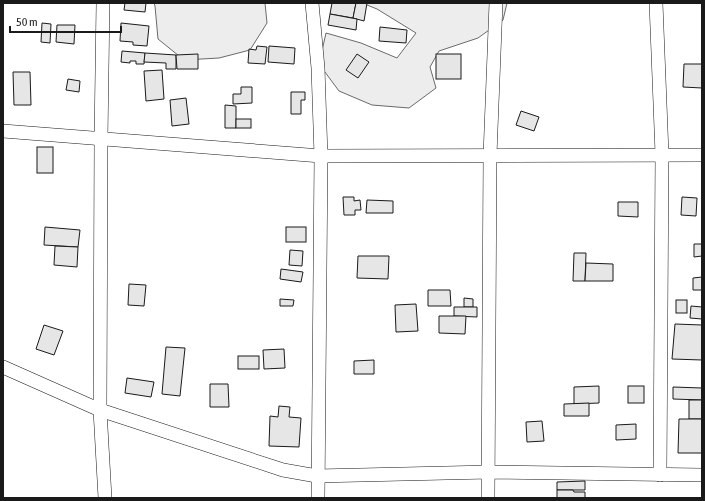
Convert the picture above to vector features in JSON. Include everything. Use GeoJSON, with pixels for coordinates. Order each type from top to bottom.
{"type":"FeatureCollection","features":[{"type":"Feature","properties":{"kind":"street"},"geometry":{"type":"LineString","coordinates":[[103,3],[100,410],[105,498]]}},
{"type":"Feature","properties":{"kind":"street"},"geometry":{"type":"LineString","coordinates":[[312,3],[318,68],[321,156],[318,498]]}},
{"type":"Feature","properties":{"kind":"street"},"geometry":{"type":"LineString","coordinates":[[488,498],[490,155],[496,3]]}},
{"type":"Feature","properties":{"kind":"street"},"geometry":{"type":"LineString","coordinates":[[656,3],[662,154],[660,475]]}},
{"type":"Feature","properties":{"kind":"street"},"geometry":{"type":"LineString","coordinates":[[3,131],[321,156],[702,155]]}},
{"type":"Feature","properties":{"kind":"street"},"geometry":{"type":"LineString","coordinates":[[3,367],[100,410],[283,470],[317,476],[489,472],[702,475]]}},
{"type":"Feature","properties":{"kind":"shaded area"},"geometry":{"type":"Polygon","coordinates":[[[154,3],[265,3],[267,23],[250,50],[219,58],[184,60],[158,39],[154,3]]]}},
{"type":"Feature","properties":{"kind":"shaded area"},"geometry":{"type":"Polygon","coordinates":[[[362,3],[507,3],[503,20],[478,38],[439,51],[430,67],[436,88],[409,108],[372,105],[339,91],[319,64],[326,33],[361,43],[397,58],[416,33],[377,9],[362,3]]]}},
{"type":"Feature","properties":{"kind":"building"},"geometry":{"type":"Polygon","coordinates":[[[125,3],[146,3],[145,12],[124,10],[125,3]]]}},
{"type":"Feature","properties":{"kind":"building"},"geometry":{"type":"Polygon","coordinates":[[[332,3],[356,3],[353,18],[330,14],[332,3]]]}},
{"type":"Feature","properties":{"kind":"building"},"geometry":{"type":"Polygon","coordinates":[[[356,3],[367,3],[364,21],[353,18],[356,3]]]}},
{"type":"Feature","properties":{"kind":"building"},"geometry":{"type":"Polygon","coordinates":[[[330,14],[357,19],[356,30],[328,25],[330,14]]]}},
{"type":"Feature","properties":{"kind":"building"},"geometry":{"type":"Polygon","coordinates":[[[42,23],[51,24],[50,43],[41,42],[42,23]]]}},
{"type":"Feature","properties":{"kind":"building"},"geometry":{"type":"Polygon","coordinates":[[[121,23],[149,26],[147,46],[133,45],[133,42],[120,41],[121,23]]]}},
{"type":"Feature","properties":{"kind":"building"},"geometry":{"type":"Polygon","coordinates":[[[57,25],[75,25],[74,44],[56,42],[57,25]]]}},
{"type":"Feature","properties":{"kind":"building"},"geometry":{"type":"Polygon","coordinates":[[[380,27],[407,30],[406,43],[379,41],[380,27]]]}},
{"type":"Feature","properties":{"kind":"building"},"geometry":{"type":"Polygon","coordinates":[[[257,46],[267,47],[265,64],[248,63],[249,49],[256,50],[257,46]]]}},
{"type":"Feature","properties":{"kind":"building"},"geometry":{"type":"Polygon","coordinates":[[[269,46],[295,48],[294,64],[268,62],[269,46]]]}},
{"type":"Feature","properties":{"kind":"building"},"geometry":{"type":"Polygon","coordinates":[[[122,51],[145,53],[144,64],[136,64],[136,61],[130,61],[130,63],[121,62],[122,51]]]}},
{"type":"Feature","properties":{"kind":"building"},"geometry":{"type":"Polygon","coordinates":[[[145,53],[176,55],[176,69],[166,69],[166,63],[144,62],[145,53]]]}},
{"type":"Feature","properties":{"kind":"building"},"geometry":{"type":"Polygon","coordinates":[[[198,54],[198,69],[177,69],[176,55],[198,54]]]}},
{"type":"Feature","properties":{"kind":"building"},"geometry":{"type":"Polygon","coordinates":[[[357,54],[369,62],[358,78],[346,70],[357,54]]]}},
{"type":"Feature","properties":{"kind":"building"},"geometry":{"type":"Polygon","coordinates":[[[436,54],[461,54],[461,79],[436,79],[436,54]]]}},
{"type":"Feature","properties":{"kind":"building"},"geometry":{"type":"Polygon","coordinates":[[[684,64],[702,64],[702,88],[683,87],[684,64]]]}},
{"type":"Feature","properties":{"kind":"building"},"geometry":{"type":"Polygon","coordinates":[[[162,70],[164,99],[146,101],[144,71],[162,70]]]}},
{"type":"Feature","properties":{"kind":"building"},"geometry":{"type":"Polygon","coordinates":[[[13,72],[30,72],[31,105],[14,105],[13,72]]]}},
{"type":"Feature","properties":{"kind":"building"},"geometry":{"type":"Polygon","coordinates":[[[68,79],[80,81],[79,92],[66,90],[68,79]]]}},
{"type":"Feature","properties":{"kind":"building"},"geometry":{"type":"Polygon","coordinates":[[[241,87],[252,87],[252,103],[233,104],[233,94],[241,94],[241,87]]]}},
{"type":"Feature","properties":{"kind":"building"},"geometry":{"type":"Polygon","coordinates":[[[291,92],[305,92],[305,100],[301,100],[301,114],[291,114],[291,92]]]}},
{"type":"Feature","properties":{"kind":"building"},"geometry":{"type":"Polygon","coordinates":[[[186,98],[189,124],[172,126],[170,100],[186,98]]]}},
{"type":"Feature","properties":{"kind":"building"},"geometry":{"type":"Polygon","coordinates":[[[225,105],[236,106],[236,128],[225,128],[225,105]]]}},
{"type":"Feature","properties":{"kind":"building"},"geometry":{"type":"Polygon","coordinates":[[[521,111],[539,117],[534,131],[516,125],[521,111]]]}},
{"type":"Feature","properties":{"kind":"building"},"geometry":{"type":"Polygon","coordinates":[[[236,119],[251,119],[251,128],[236,128],[236,119]]]}},
{"type":"Feature","properties":{"kind":"building"},"geometry":{"type":"Polygon","coordinates":[[[37,147],[53,147],[53,173],[37,173],[37,147]]]}},
{"type":"Feature","properties":{"kind":"building"},"geometry":{"type":"Polygon","coordinates":[[[343,197],[354,197],[354,201],[360,200],[361,210],[355,210],[355,215],[344,215],[343,197]]]}},
{"type":"Feature","properties":{"kind":"building"},"geometry":{"type":"Polygon","coordinates":[[[682,197],[697,198],[696,216],[681,215],[682,197]]]}},
{"type":"Feature","properties":{"kind":"building"},"geometry":{"type":"Polygon","coordinates":[[[367,200],[393,201],[393,213],[366,213],[367,200]]]}},
{"type":"Feature","properties":{"kind":"building"},"geometry":{"type":"Polygon","coordinates":[[[618,202],[638,202],[638,217],[618,216],[618,202]]]}},
{"type":"Feature","properties":{"kind":"building"},"geometry":{"type":"Polygon","coordinates":[[[45,227],[80,230],[78,247],[44,245],[45,227]]]}},
{"type":"Feature","properties":{"kind":"building"},"geometry":{"type":"Polygon","coordinates":[[[286,227],[306,227],[306,242],[286,242],[286,227]]]}},
{"type":"Feature","properties":{"kind":"building"},"geometry":{"type":"Polygon","coordinates":[[[694,244],[702,244],[702,256],[694,257],[694,244]]]}},
{"type":"Feature","properties":{"kind":"building"},"geometry":{"type":"Polygon","coordinates":[[[55,246],[78,247],[77,267],[54,265],[55,246]]]}},
{"type":"Feature","properties":{"kind":"building"},"geometry":{"type":"Polygon","coordinates":[[[290,250],[303,251],[302,266],[289,265],[290,250]]]}},
{"type":"Feature","properties":{"kind":"building"},"geometry":{"type":"Polygon","coordinates":[[[574,253],[586,253],[585,281],[573,281],[574,253]]]}},
{"type":"Feature","properties":{"kind":"building"},"geometry":{"type":"Polygon","coordinates":[[[358,256],[389,256],[388,279],[357,278],[358,256]]]}},
{"type":"Feature","properties":{"kind":"building"},"geometry":{"type":"Polygon","coordinates":[[[586,263],[613,264],[613,281],[585,281],[586,263]]]}},
{"type":"Feature","properties":{"kind":"building"},"geometry":{"type":"Polygon","coordinates":[[[281,269],[303,272],[301,282],[280,279],[281,269]]]}},
{"type":"Feature","properties":{"kind":"building"},"geometry":{"type":"Polygon","coordinates":[[[702,277],[702,290],[693,290],[693,278],[702,277]]]}},
{"type":"Feature","properties":{"kind":"building"},"geometry":{"type":"Polygon","coordinates":[[[129,284],[146,285],[144,306],[128,305],[129,284]]]}},
{"type":"Feature","properties":{"kind":"building"},"geometry":{"type":"Polygon","coordinates":[[[428,290],[450,290],[451,306],[428,306],[428,290]]]}},
{"type":"Feature","properties":{"kind":"building"},"geometry":{"type":"Polygon","coordinates":[[[464,298],[473,299],[473,307],[464,307],[464,298]]]}},
{"type":"Feature","properties":{"kind":"building"},"geometry":{"type":"Polygon","coordinates":[[[280,299],[294,300],[293,306],[280,306],[280,299]]]}},
{"type":"Feature","properties":{"kind":"building"},"geometry":{"type":"Polygon","coordinates":[[[676,300],[687,300],[687,313],[676,313],[676,300]]]}},
{"type":"Feature","properties":{"kind":"building"},"geometry":{"type":"Polygon","coordinates":[[[416,304],[418,331],[396,332],[395,305],[416,304]]]}},
{"type":"Feature","properties":{"kind":"building"},"geometry":{"type":"Polygon","coordinates":[[[691,306],[702,307],[702,319],[690,318],[691,306]]]}},
{"type":"Feature","properties":{"kind":"building"},"geometry":{"type":"Polygon","coordinates":[[[454,307],[477,307],[477,317],[454,316],[454,307]]]}},
{"type":"Feature","properties":{"kind":"building"},"geometry":{"type":"Polygon","coordinates":[[[439,316],[466,316],[465,334],[439,333],[439,316]]]}},
{"type":"Feature","properties":{"kind":"building"},"geometry":{"type":"Polygon","coordinates":[[[675,324],[702,325],[702,360],[672,359],[675,324]]]}},
{"type":"Feature","properties":{"kind":"building"},"geometry":{"type":"Polygon","coordinates":[[[44,325],[63,331],[54,355],[36,349],[44,325]]]}},
{"type":"Feature","properties":{"kind":"building"},"geometry":{"type":"Polygon","coordinates":[[[166,347],[185,348],[180,396],[162,394],[166,347]]]}},
{"type":"Feature","properties":{"kind":"building"},"geometry":{"type":"Polygon","coordinates":[[[284,349],[285,368],[264,369],[263,350],[284,349]]]}},
{"type":"Feature","properties":{"kind":"building"},"geometry":{"type":"Polygon","coordinates":[[[238,356],[259,356],[259,369],[238,369],[238,356]]]}},
{"type":"Feature","properties":{"kind":"building"},"geometry":{"type":"Polygon","coordinates":[[[374,360],[374,374],[354,374],[354,361],[374,360]]]}},
{"type":"Feature","properties":{"kind":"building"},"geometry":{"type":"Polygon","coordinates":[[[127,378],[154,382],[151,397],[125,393],[127,378]]]}},
{"type":"Feature","properties":{"kind":"building"},"geometry":{"type":"Polygon","coordinates":[[[210,384],[228,384],[229,407],[210,407],[210,384]]]}},
{"type":"Feature","properties":{"kind":"building"},"geometry":{"type":"Polygon","coordinates":[[[599,386],[599,403],[574,404],[574,387],[599,386]]]}},
{"type":"Feature","properties":{"kind":"building"},"geometry":{"type":"Polygon","coordinates":[[[628,386],[644,386],[644,403],[628,403],[628,386]]]}},
{"type":"Feature","properties":{"kind":"building"},"geometry":{"type":"Polygon","coordinates":[[[673,387],[702,388],[702,400],[673,399],[673,387]]]}},
{"type":"Feature","properties":{"kind":"building"},"geometry":{"type":"Polygon","coordinates":[[[689,400],[702,400],[702,419],[689,419],[689,400]]]}},
{"type":"Feature","properties":{"kind":"building"},"geometry":{"type":"Polygon","coordinates":[[[589,403],[589,416],[564,416],[564,404],[589,403]]]}},
{"type":"Feature","properties":{"kind":"building"},"geometry":{"type":"Polygon","coordinates":[[[279,406],[290,407],[289,417],[301,418],[299,447],[269,446],[270,416],[278,417],[279,406]]]}},
{"type":"Feature","properties":{"kind":"building"},"geometry":{"type":"Polygon","coordinates":[[[679,419],[702,419],[702,453],[678,453],[679,419]]]}},
{"type":"Feature","properties":{"kind":"building"},"geometry":{"type":"Polygon","coordinates":[[[542,421],[544,441],[527,442],[526,422],[542,421]]]}},
{"type":"Feature","properties":{"kind":"building"},"geometry":{"type":"Polygon","coordinates":[[[636,424],[636,439],[616,440],[616,425],[636,424]]]}},
{"type":"Feature","properties":{"kind":"building"},"geometry":{"type":"Polygon","coordinates":[[[585,481],[585,490],[557,490],[557,482],[585,481]]]}},
{"type":"Feature","properties":{"kind":"building"},"geometry":{"type":"Polygon","coordinates":[[[557,490],[585,492],[585,498],[557,498],[557,490]]]}}]}
